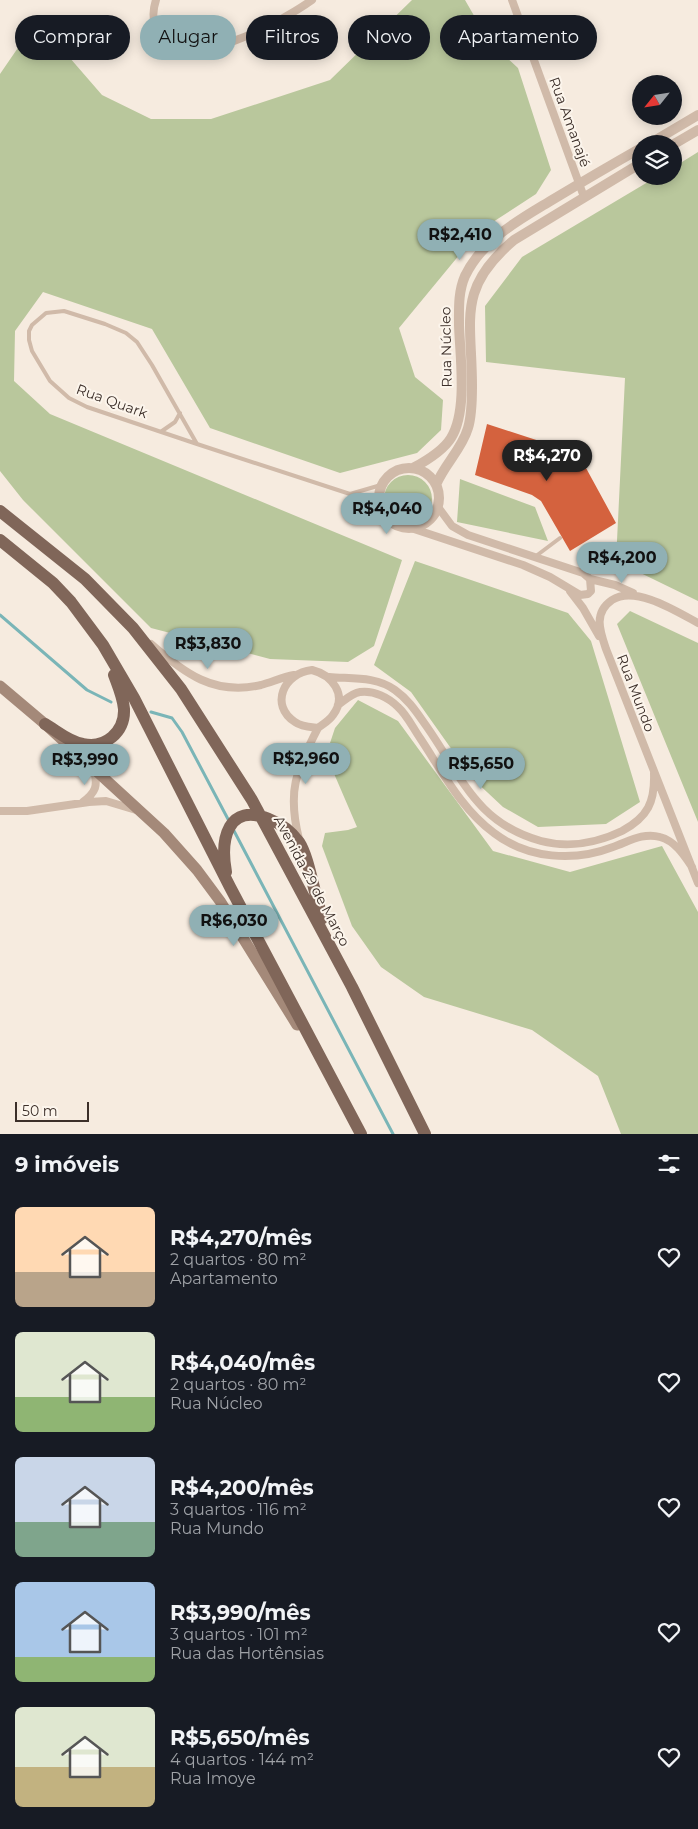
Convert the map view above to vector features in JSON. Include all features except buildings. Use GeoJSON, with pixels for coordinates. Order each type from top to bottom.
{"type":"FeatureCollection","features":[{"type":"Feature","properties":{"kind":"main road","name":"Avenida 29 de Março"},"geometry":{"type":"LineString","coordinates":[[0,511],[85,578],[133,628],[181,689],[256,815],[352,987],[425,1134]]}},
{"type":"Feature","properties":{"kind":"main road"},"geometry":{"type":"LineString","coordinates":[[0,540],[35,568],[71,602],[103,645],[134,698],[230,888],[361,1134]]}},
{"type":"Feature","properties":{"kind":"main road"},"geometry":{"type":"LineString","coordinates":[[45,724],[73,741],[82,744],[100,744],[116,734],[123,720],[122,696],[103,645]]}},
{"type":"Feature","properties":{"kind":"main road"},"geometry":{"type":"LineString","coordinates":[[0,686],[45,724],[164,833],[196,870],[220,901],[331,1080]]}},
{"type":"Feature","properties":{"kind":"main road"},"geometry":{"type":"LineString","coordinates":[[230,888],[224,848],[227,830],[235,820],[242,816],[256,815],[282,824],[300,844],[318,907],[352,987]]}},
{"type":"Feature","properties":{"kind":"street"},"geometry":{"type":"LineString","coordinates":[[156,0],[153,18],[161,38],[173,47],[189,50],[215,46],[260,31],[283,20],[312,0]]}},
{"type":"Feature","properties":{"kind":"street","name":"Rua Amanajé"},"geometry":{"type":"LineString","coordinates":[[512,0],[584,197]]}},
{"type":"Feature","properties":{"kind":"street"},"geometry":{"type":"LineString","coordinates":[[664,135],[698,115]]}},
{"type":"Feature","properties":{"kind":"street"},"geometry":{"type":"LineString","coordinates":[[682,139],[698,130]]}},
{"type":"Feature","properties":{"kind":"street","name":"Rua Núcleo"},"geometry":{"type":"LineString","coordinates":[[413,468],[430,458],[451,439],[459,416],[458,304],[465,277],[473,263],[484,248],[502,231],[632,153]]}},
{"type":"Feature","properties":{"kind":"street","name":"Rua Núcleo"},"geometry":{"type":"LineString","coordinates":[[436,485],[441,473],[468,430],[472,400],[470,307],[475,289],[485,270],[496,255],[514,240],[632,168]]}},
{"type":"Feature","properties":{"kind":"street"},"geometry":{"type":"LineString","coordinates":[[411,528],[428,522],[438,508],[439,499],[436,485],[424,472],[413,468],[399,469],[392,472],[381,485],[378,494],[382,513],[395,525],[411,528],[524,565],[585,595],[591,591],[590,579]]}},
{"type":"Feature","properties":{"kind":"street"},"geometry":{"type":"LineString","coordinates":[[438,508],[458,531],[584,573],[590,579],[615,585],[698,623]]}},
{"type":"Feature","properties":{"kind":"street"},"geometry":{"type":"LineString","coordinates":[[567,587],[586,614],[606,649]]}},
{"type":"Feature","properties":{"kind":"street","name":"Rua Mundo"},"geometry":{"type":"LineString","coordinates":[[637,595],[619,596],[605,605],[600,614],[600,630],[698,884]]}},
{"type":"Feature","properties":{"kind":"street"},"geometry":{"type":"LineString","coordinates":[[133,628],[193,678],[217,685],[241,687],[261,685],[312,670],[329,677],[380,682],[395,689],[412,705],[477,802],[508,828],[535,839],[550,843],[578,844],[610,836],[628,827],[638,821],[650,806],[653,795],[654,773]]}},
{"type":"Feature","properties":{"kind":"street"},"geometry":{"type":"LineString","coordinates":[[294,675],[283,689],[282,699],[284,708],[288,716],[295,722],[304,726],[318,728]]}},
{"type":"Feature","properties":{"kind":"street"},"geometry":{"type":"LineString","coordinates":[[329,677],[338,690],[338,705]]}},
{"type":"Feature","properties":{"kind":"street"},"geometry":{"type":"LineString","coordinates":[[300,844],[292,801],[301,761],[318,728],[329,720],[338,705],[351,695],[359,692],[379,695],[392,702],[406,718],[461,800],[472,813],[495,834],[513,844],[546,855],[579,856],[612,848],[637,837],[660,837],[676,846],[692,867]]}},
{"type":"Feature","properties":{"kind":"street"},"geometry":{"type":"LineString","coordinates":[[81,803],[95,791],[97,782],[94,770]]}},
{"type":"Feature","properties":{"kind":"street"},"geometry":{"type":"LineString","coordinates":[[0,811],[27,811],[106,801],[138,811]]}},
{"type":"Feature","properties":{"kind":"lane","name":"Rua Quark"},"geometry":{"type":"LineString","coordinates":[[197,444],[137,342],[126,333],[64,311],[46,313],[32,325],[29,331],[32,351],[50,381],[69,398],[87,407],[162,431],[197,444],[350,494],[382,513]]}},
{"type":"Feature","properties":{"kind":"lane"},"geometry":{"type":"LineString","coordinates":[[162,431],[176,422],[180,413]]}},
{"type":"Feature","properties":{"kind":"lane"},"geometry":{"type":"LineString","coordinates":[[350,494],[381,485]]}},
{"type":"Feature","properties":{"kind":"lane"},"geometry":{"type":"LineString","coordinates":[[536,556],[560,538]]}},
{"type":"Feature","properties":{"kind":"green space"},"geometry":{"type":"Polygon","coordinates":[[[412,0],[465,0],[474,15],[440,15],[440,60],[509,60],[518,68],[551,170],[536,194],[479,231],[399,328],[415,377],[443,400],[441,430],[417,453],[340,473],[210,428],[152,329],[43,292],[15,331],[14,381],[50,414],[402,560],[374,646],[348,662],[270,659],[151,628],[23,500],[0,471],[0,74],[15,52],[15,60],[72,60],[102,95],[151,119],[211,119],[330,80],[350,60],[430,60],[430,15],[397,15],[412,0]]]}},
{"type":"Feature","properties":{"kind":"green space"},"geometry":{"type":"Polygon","coordinates":[[[698,152],[698,601],[616,561],[625,378],[486,362],[485,306],[522,257],[643,185],[682,185],[682,162],[698,152]]]}},
{"type":"Feature","properties":{"kind":"green space"},"geometry":{"type":"Polygon","coordinates":[[[403,475],[413,475],[422,479],[428,485],[431,490],[431,508],[422,519],[413,523],[403,523],[394,519],[388,513],[384,504],[384,494],[388,485],[394,479],[403,475]]]}},
{"type":"Feature","properties":{"kind":"green space"},"geometry":{"type":"Polygon","coordinates":[[[460,479],[535,507],[548,541],[457,522],[460,479]]]}},
{"type":"Feature","properties":{"kind":"green space"},"geometry":{"type":"Polygon","coordinates":[[[415,561],[568,613],[591,641],[640,802],[606,824],[538,827],[503,807],[472,778],[411,692],[374,665],[415,561]]]}},
{"type":"Feature","properties":{"kind":"green space"},"geometry":{"type":"Polygon","coordinates":[[[630,611],[698,643],[698,822],[617,624],[630,611]]]}},
{"type":"Feature","properties":{"kind":"green space"},"geometry":{"type":"Polygon","coordinates":[[[358,700],[398,721],[493,851],[570,872],[662,846],[698,912],[698,1134],[621,1134],[598,1076],[532,1030],[424,997],[381,967],[352,926],[322,846],[325,833],[357,827],[326,755],[335,728],[358,700]]]}},
{"type":"Feature","properties":{"kind":"waterway"},"geometry":{"type":"LineString","coordinates":[[0,615],[87,690],[111,702]]}},
{"type":"Feature","properties":{"kind":"waterway"},"geometry":{"type":"LineString","coordinates":[[151,712],[172,718],[182,732],[229,821]]}},
{"type":"Feature","properties":{"kind":"waterway"},"geometry":{"type":"LineString","coordinates":[[233,829],[393,1134]]}}]}
